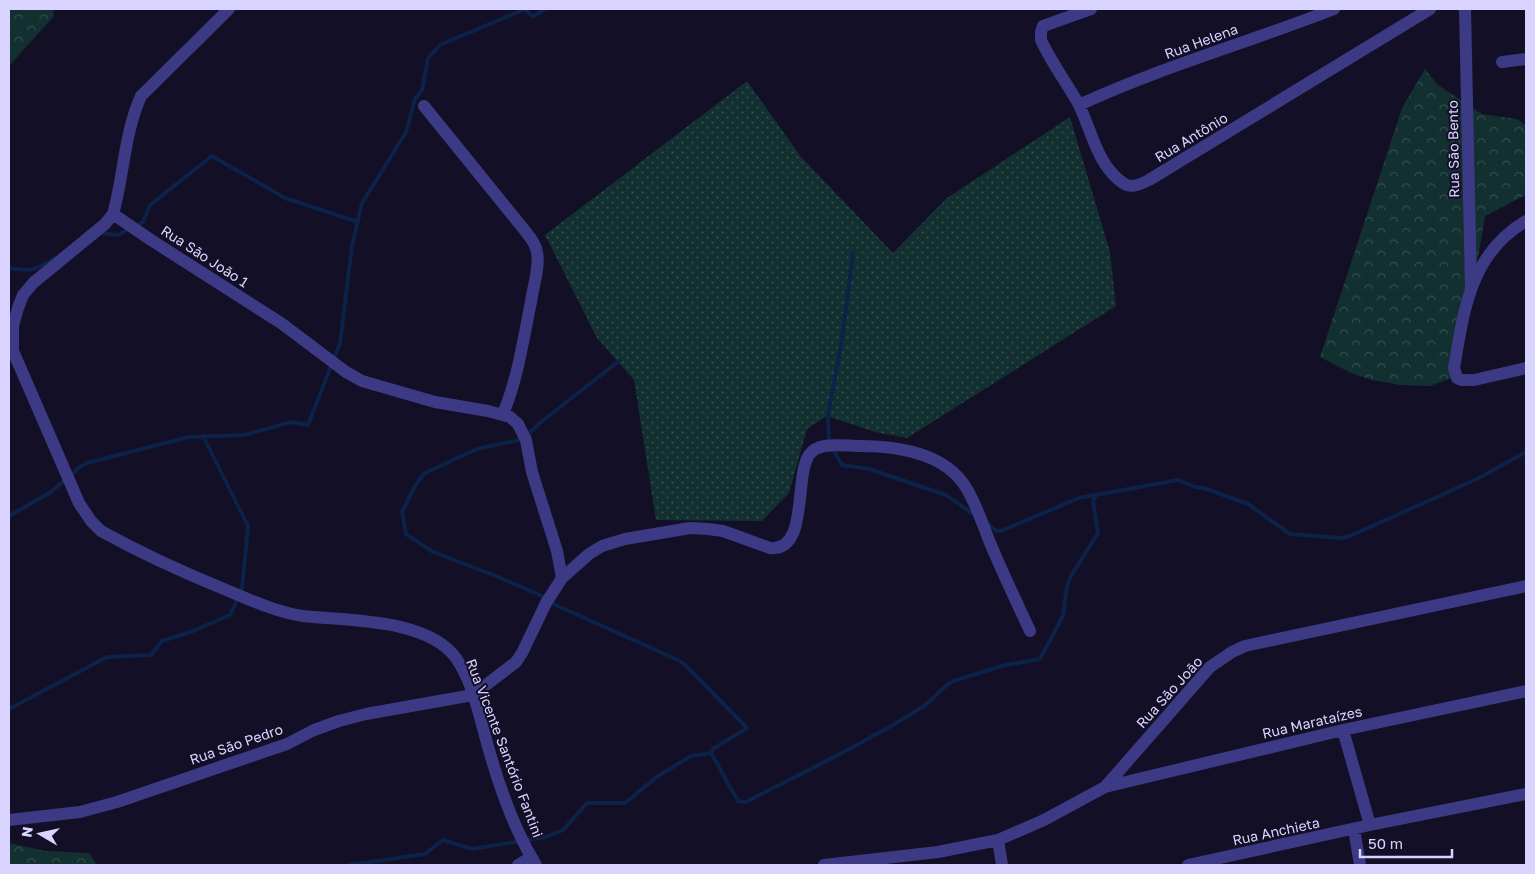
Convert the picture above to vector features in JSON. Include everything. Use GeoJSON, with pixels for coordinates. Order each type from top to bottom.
{"type":"FeatureCollection","features":[{"type":"Feature","properties":{"kind":"street"},"geometry":{"type":"LineString","coordinates":[[113,214],[128,133],[133,114],[141,96],[229,9]]}},
{"type":"Feature","properties":{"kind":"street","name":"Rua Antônio"},"geometry":{"type":"LineString","coordinates":[[1091,9],[1046,24],[1041,32],[1041,40],[1079,105],[1098,153],[1122,183],[1126,185],[1139,184],[1149,180],[1430,9]]}},
{"type":"Feature","properties":{"kind":"street","name":"Rua Helena"},"geometry":{"type":"LineString","coordinates":[[1079,105],[1105,93],[1334,9]]}},
{"type":"Feature","properties":{"kind":"street","name":"Rua São Bento"},"geometry":{"type":"LineString","coordinates":[[1465,9],[1471,288]]}},
{"type":"Feature","properties":{"kind":"street"},"geometry":{"type":"LineString","coordinates":[[1502,62],[1526,59]]}},
{"type":"Feature","properties":{"kind":"street"},"geometry":{"type":"LineString","coordinates":[[424,106],[526,232],[537,251],[537,271],[518,368],[503,414],[518,424],[526,440],[532,472],[557,551],[562,578]]}},
{"type":"Feature","properties":{"kind":"street","name":"Rua São João 1"},"geometry":{"type":"LineString","coordinates":[[113,214],[281,323],[346,372],[362,381],[435,402],[503,414]]}},
{"type":"Feature","properties":{"kind":"street","name":"Rua Vicente Santório Fantini"},"geometry":{"type":"LineString","coordinates":[[113,214],[105,224],[33,283],[23,295],[18,308],[12,339],[13,351],[79,504],[91,522],[113,538],[167,564],[264,605],[301,615],[387,624],[418,631],[434,639],[455,657],[464,672],[499,782],[515,824],[534,861]]}},
{"type":"Feature","properties":{"kind":"street","name":"Rua São Bento"},"geometry":{"type":"LineString","coordinates":[[1526,221],[1507,234],[1483,264],[1471,288],[1465,309],[1454,368],[1457,378],[1461,380],[1474,380],[1526,368]]}},
{"type":"Feature","properties":{"kind":"street"},"geometry":{"type":"LineString","coordinates":[[472,696],[510,668],[522,653],[543,609],[562,578],[589,554],[602,546],[625,539],[690,528],[723,531],[770,548],[782,547],[790,541],[793,532],[806,461],[814,449],[824,446],[881,446],[915,453],[933,460],[959,478],[972,499],[1030,631]]}},
{"type":"Feature","properties":{"kind":"street","name":"Rua São João"},"geometry":{"type":"LineString","coordinates":[[824,865],[858,863],[938,852],[998,840],[1044,820],[1105,787],[1210,667],[1232,652],[1245,646],[1526,586]]}},
{"type":"Feature","properties":{"kind":"street","name":"Rua Marataízes"},"geometry":{"type":"LineString","coordinates":[[1105,787],[1343,730],[1526,691]]}},
{"type":"Feature","properties":{"kind":"street","name":"Rua São Pedro"},"geometry":{"type":"LineString","coordinates":[[9,820],[80,812],[117,802],[286,744],[314,730],[339,721],[366,714],[472,696]]}},
{"type":"Feature","properties":{"kind":"street"},"geometry":{"type":"LineString","coordinates":[[1343,730],[1370,824]]}},
{"type":"Feature","properties":{"kind":"street","name":"Rua Anchieta"},"geometry":{"type":"LineString","coordinates":[[1188,865],[1370,824],[1526,794]]}},
{"type":"Feature","properties":{"kind":"street"},"geometry":{"type":"LineString","coordinates":[[1354,829],[1360,865]]}},
{"type":"Feature","properties":{"kind":"street"},"geometry":{"type":"LineString","coordinates":[[998,840],[1002,865]]}},
{"type":"Feature","properties":{"kind":"street"},"geometry":{"type":"LineString","coordinates":[[518,865],[534,861]]}},
{"type":"Feature","properties":{"kind":"green space"},"geometry":{"type":"Polygon","coordinates":[[[9,9],[53,9],[54,16],[9,66],[9,9]]]}},
{"type":"Feature","properties":{"kind":"green space"},"geometry":{"type":"Polygon","coordinates":[[[1425,69],[1438,85],[1482,114],[1517,119],[1526,126],[1526,195],[1485,216],[1479,252],[1459,329],[1460,375],[1430,386],[1400,385],[1372,380],[1351,373],[1320,357],[1402,108],[1425,69]]]}},
{"type":"Feature","properties":{"kind":"green space"},"geometry":{"type":"Polygon","coordinates":[[[747,81],[801,157],[893,253],[947,198],[1070,117],[1110,252],[1116,306],[907,438],[875,432],[827,416],[807,429],[789,493],[762,521],[656,520],[634,380],[597,338],[545,235],[747,81]]]}},
{"type":"Feature","properties":{"kind":"green space"},"geometry":{"type":"Polygon","coordinates":[[[9,843],[46,851],[89,853],[97,865],[9,865],[9,843]]]}},
{"type":"Feature","properties":{"kind":"waterway"},"geometry":{"type":"LineString","coordinates":[[9,516],[51,492],[87,463],[189,437],[244,435],[291,422],[308,425],[340,343],[352,246],[362,203],[406,132],[415,99],[422,90],[428,58],[440,45],[525,9],[532,16],[545,9]]}},
{"type":"Feature","properties":{"kind":"waterway"},"geometry":{"type":"LineString","coordinates":[[135,226],[143,222],[150,205],[212,156],[285,198],[358,222]]}},
{"type":"Feature","properties":{"kind":"waterway"},"geometry":{"type":"LineString","coordinates":[[100,233],[118,235],[129,229]]}},
{"type":"Feature","properties":{"kind":"waterway"},"geometry":{"type":"LineString","coordinates":[[853,253],[841,346],[828,415],[829,443],[842,465],[869,469],[946,495],[976,516]]}},
{"type":"Feature","properties":{"kind":"waterway"},"geometry":{"type":"LineString","coordinates":[[9,268],[33,269],[55,258]]}},
{"type":"Feature","properties":{"kind":"waterway"},"geometry":{"type":"LineString","coordinates":[[619,361],[541,422],[523,439],[477,449],[425,473],[416,484],[402,512],[406,534],[433,552],[542,596],[549,602],[680,661],[747,728],[713,749],[711,753]]}},
{"type":"Feature","properties":{"kind":"waterway"},"geometry":{"type":"LineString","coordinates":[[9,709],[107,657],[151,655],[162,641],[193,631],[230,615],[242,589],[248,526],[203,436]]}},
{"type":"Feature","properties":{"kind":"waterway"},"geometry":{"type":"LineString","coordinates":[[988,524],[997,531],[1001,531],[1079,498],[1178,480],[1248,504],[1290,534],[1341,538],[1350,536],[1477,479],[1526,452]]}},
{"type":"Feature","properties":{"kind":"waterway"},"geometry":{"type":"LineString","coordinates":[[711,753],[738,801],[746,802],[900,721],[925,705],[953,681],[1005,665],[1040,659],[1063,616],[1067,586],[1071,576],[1098,533],[1093,501],[1096,496]]}},
{"type":"Feature","properties":{"kind":"waterway"},"geometry":{"type":"LineString","coordinates":[[350,865],[425,854],[443,840],[472,849],[546,837],[563,830],[587,803],[625,803],[658,776],[691,756],[711,753]]}}]}
